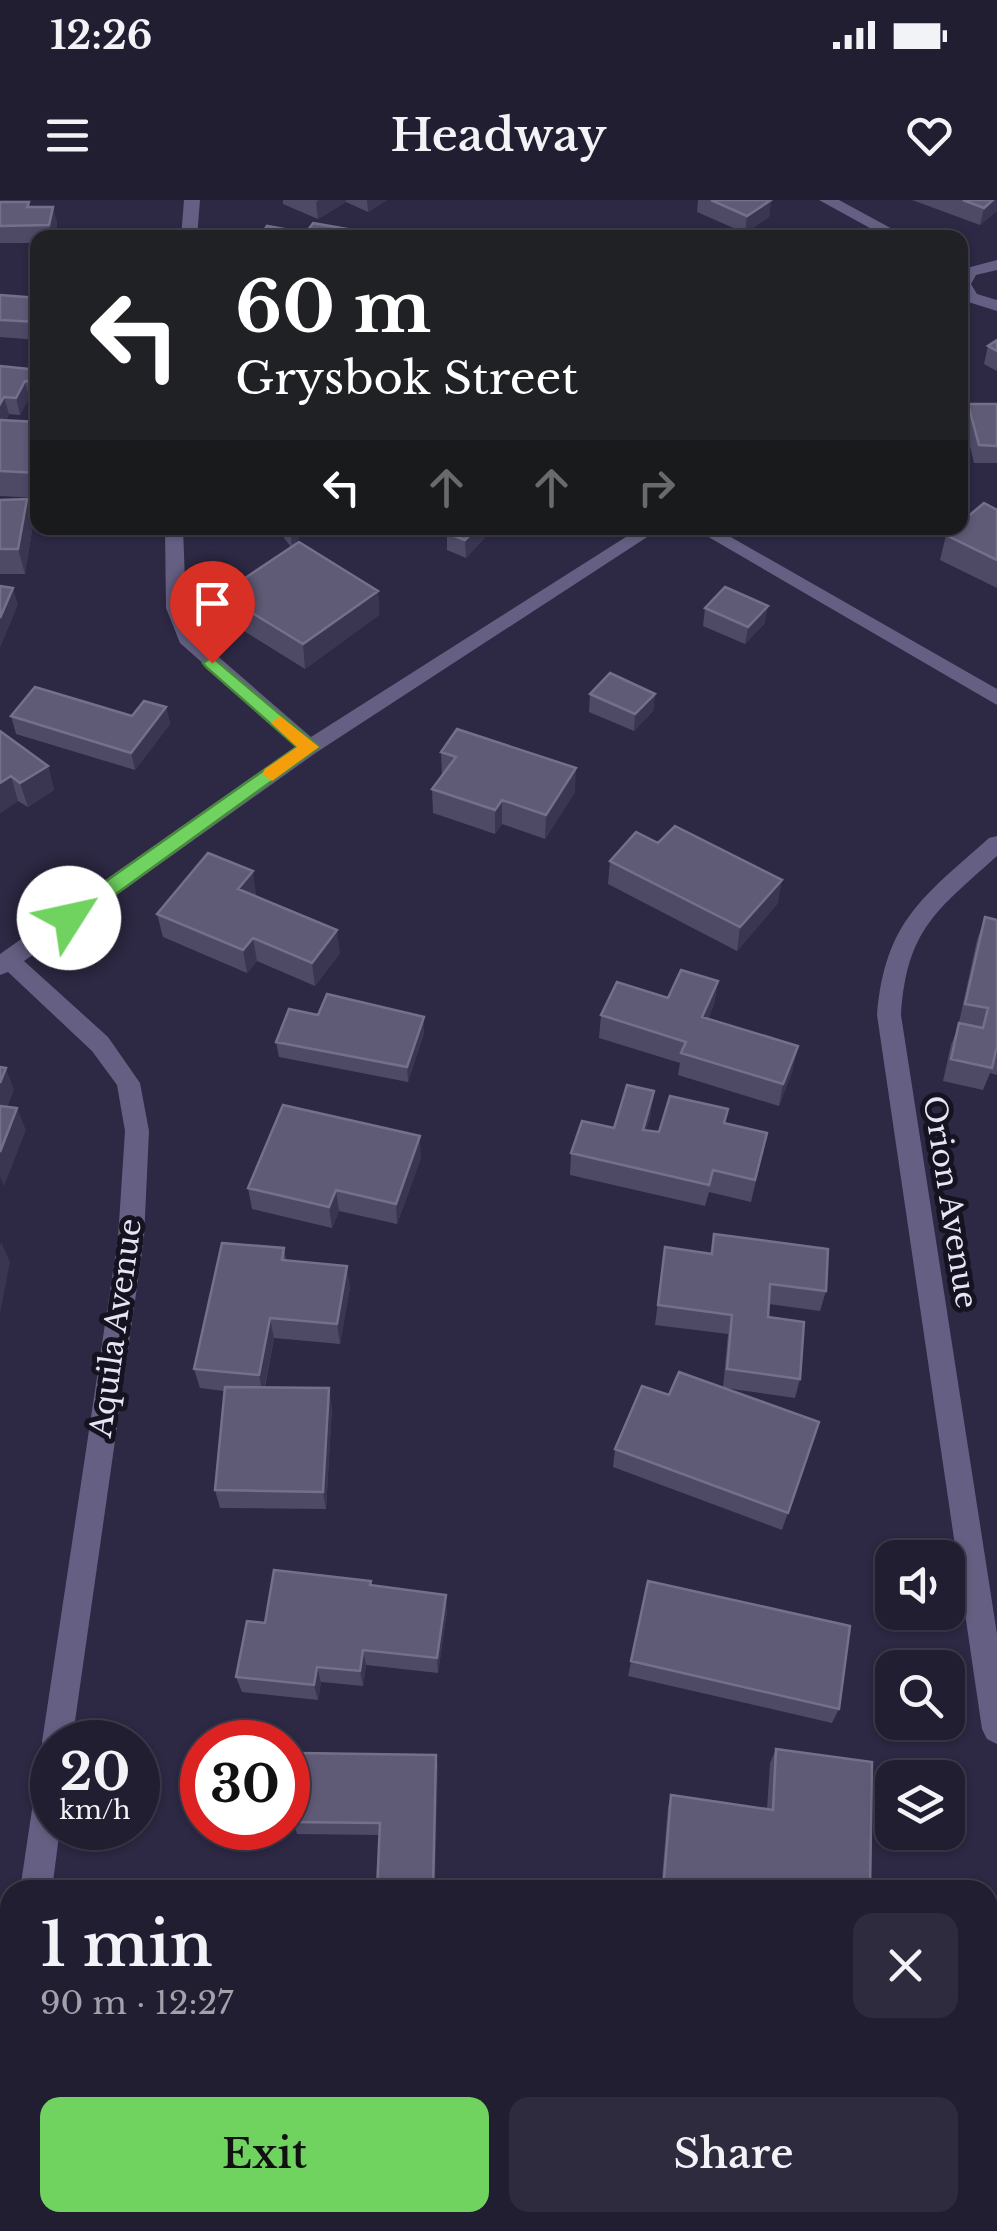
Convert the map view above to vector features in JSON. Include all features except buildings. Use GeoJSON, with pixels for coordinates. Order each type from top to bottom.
{"type":"FeatureCollection","features":[{"type":"Feature","properties":{"kind":"street"},"geometry":{"type":"LineString","coordinates":[[190,230],[192,200]]}},
{"type":"Feature","properties":{"kind":"street"},"geometry":{"type":"LineString","coordinates":[[826,200],[886,230]]}},
{"type":"Feature","properties":{"kind":"street"},"geometry":{"type":"LineString","coordinates":[[968,269],[997,265]]}},
{"type":"Feature","properties":{"kind":"street"},"geometry":{"type":"LineString","coordinates":[[174,535],[176,608],[190,642],[310,747]]}},
{"type":"Feature","properties":{"kind":"street"},"geometry":{"type":"LineString","coordinates":[[4,963],[310,747],[641,535]]}},
{"type":"Feature","properties":{"kind":"street"},"geometry":{"type":"LineString","coordinates":[[714,535],[997,698]]}},
{"type":"Feature","properties":{"kind":"street","name":"Orion Avenue"},"geometry":{"type":"LineString","coordinates":[[997,844],[914,921],[898,949],[890,976],[889,1016],[997,1729]]}},
{"type":"Feature","properties":{"kind":"street","name":"Aquila Avenue"},"geometry":{"type":"LineString","coordinates":[[4,963],[100,1044],[128,1083],[137,1131],[131,1238],[60,1720]]}},
{"type":"Feature","properties":{"kind":"street"},"geometry":{"type":"LineString","coordinates":[[37,1880],[42,1850]]}},
{"type":"Feature","properties":{"kind":"slow traffic"},"geometry":{"type":"LineString","coordinates":[[272,774],[310,747],[280,723]]}},
{"type":"Feature","properties":{"kind":"route"},"geometry":{"type":"LineString","coordinates":[[69,918],[310,747],[212,663]]}}]}
